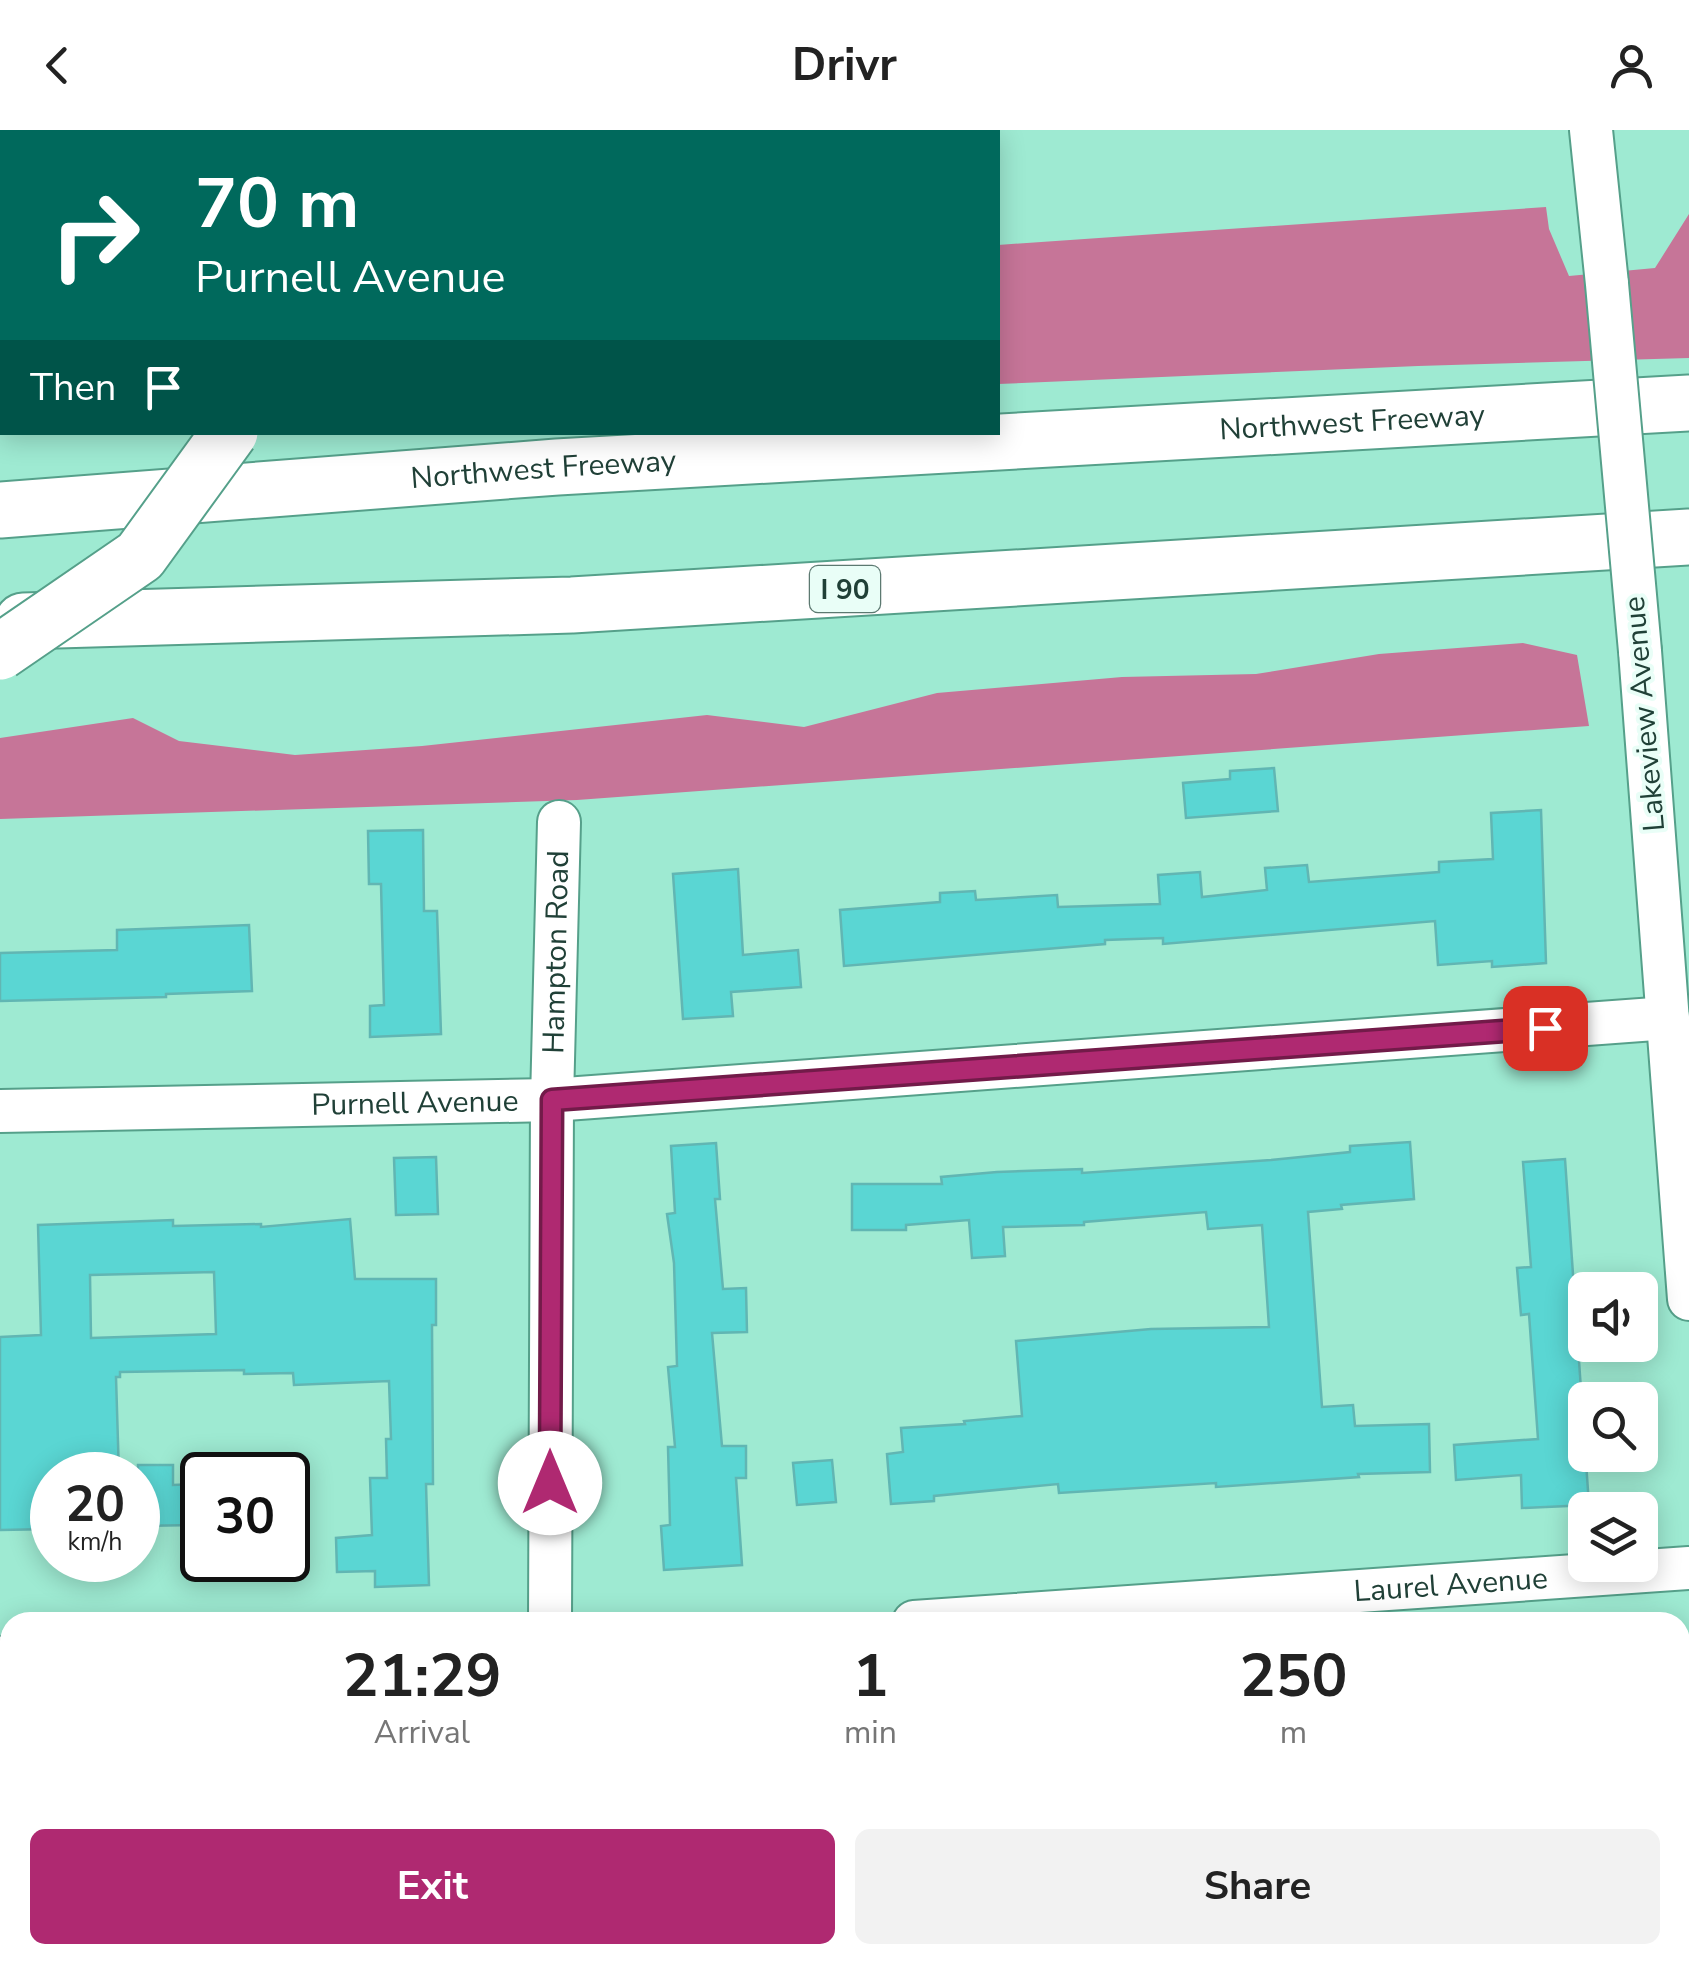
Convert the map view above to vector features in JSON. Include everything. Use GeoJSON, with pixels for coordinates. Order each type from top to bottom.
{"type":"FeatureCollection","features":[{"type":"Feature","properties":{"kind":"highway","name":"Northwest Freeway"},"geometry":{"type":"LineString","coordinates":[[0,510],[557,467],[1689,403]]}},
{"type":"Feature","properties":{"kind":"highway"},"geometry":{"type":"LineString","coordinates":[[0,652],[140,556],[228,435]]}},
{"type":"Feature","properties":{"kind":"highway","name":"I 90"},"geometry":{"type":"LineString","coordinates":[[0,622],[572,606],[1689,537]]}},
{"type":"Feature","properties":{"kind":"street","name":"Lakeview Avenue"},"geometry":{"type":"LineString","coordinates":[[1591,130],[1640,652],[1675,912],[1668,1018],[1689,1299]]}},
{"type":"Feature","properties":{"kind":"street","name":"Hampton Road"},"geometry":{"type":"LineString","coordinates":[[550,1612],[552,1100],[559,822]]}},
{"type":"Feature","properties":{"kind":"street","name":"Purnell Avenue"},"geometry":{"type":"LineString","coordinates":[[0,1111],[552,1100],[1668,1018]]}},
{"type":"Feature","properties":{"kind":"street","name":"Laurel Avenue"},"geometry":{"type":"LineString","coordinates":[[1058,1612],[1689,1568]]}},
{"type":"Feature","properties":{"kind":"shaded area"},"geometry":{"type":"Polygon","coordinates":[[[1546,207],[1549,229],[1569,276],[1655,268],[1689,214],[1689,358],[1000,384],[1000,245],[1546,207]]]}},
{"type":"Feature","properties":{"kind":"shaded area"},"geometry":{"type":"Polygon","coordinates":[[[1523,643],[1577,655],[1589,726],[577,800],[0,819],[0,738],[133,718],[179,741],[295,755],[422,746],[707,715],[804,727],[937,693],[1122,677],[1256,674],[1379,654],[1523,643]]]}},
{"type":"Feature","properties":{"kind":"building"},"geometry":{"type":"Polygon","coordinates":[[[1274,768],[1278,811],[1186,818],[1183,783],[1230,779],[1230,771],[1274,768]]]}},
{"type":"Feature","properties":{"kind":"building"},"geometry":{"type":"Polygon","coordinates":[[[1541,810],[1546,963],[1438,965],[1435,921],[1163,944],[1163,938],[1105,940],[1105,944],[844,966],[840,910],[940,902],[940,893],[975,891],[976,900],[1057,895],[1058,907],[1160,904],[1158,875],[1200,872],[1202,897],[1267,890],[1265,868],[1307,865],[1309,882],[1439,872],[1439,862],[1493,859],[1491,813],[1541,810]]]}},
{"type":"Feature","properties":{"kind":"building"},"geometry":{"type":"Polygon","coordinates":[[[423,830],[424,911],[437,911],[441,1034],[370,1037],[370,1006],[384,1005],[381,884],[369,884],[368,831],[423,830]]]}},
{"type":"Feature","properties":{"kind":"building"},"geometry":{"type":"Polygon","coordinates":[[[738,869],[743,955],[798,950],[801,987],[731,992],[733,1016],[683,1019],[673,874],[738,869]]]}},
{"type":"Feature","properties":{"kind":"building"},"geometry":{"type":"Polygon","coordinates":[[[249,925],[252,991],[0,1001],[0,953],[117,950],[117,930],[249,925]]]}},
{"type":"Feature","properties":{"kind":"building"},"geometry":{"type":"Polygon","coordinates":[[[1410,1142],[1414,1199],[1308,1212],[1322,1407],[1353,1405],[1355,1426],[1429,1424],[1430,1472],[1059,1493],[1058,1484],[891,1504],[887,1454],[903,1452],[901,1428],[1022,1416],[1016,1341],[1151,1329],[1269,1327],[1262,1225],[1208,1229],[1206,1212],[1084,1225],[1003,1227],[1005,1256],[972,1258],[969,1220],[906,1225],[906,1230],[852,1230],[852,1184],[942,1184],[941,1177],[997,1172],[1082,1169],[1082,1173],[1271,1160],[1350,1152],[1350,1146],[1410,1142]]]}},
{"type":"Feature","properties":{"kind":"building"},"geometry":{"type":"Polygon","coordinates":[[[716,1143],[720,1199],[715,1199],[723,1289],[746,1288],[747,1332],[712,1333],[722,1446],[746,1446],[746,1478],[736,1478],[742,1565],[664,1570],[661,1526],[670,1525],[668,1447],[675,1447],[668,1367],[677,1366],[674,1263],[667,1214],[675,1213],[671,1146],[716,1143]]]}},
{"type":"Feature","properties":{"kind":"building"},"geometry":{"type":"Polygon","coordinates":[[[436,1157],[438,1214],[396,1215],[394,1158],[436,1157]]]}},
{"type":"Feature","properties":{"kind":"building"},"geometry":{"type":"Polygon","coordinates":[[[1565,1159],[1573,1272],[1568,1272],[1568,1362],[1579,1362],[1580,1382],[1568,1382],[1568,1472],[1587,1472],[1588,1492],[1568,1492],[1568,1506],[1522,1508],[1521,1475],[1456,1480],[1454,1445],[1538,1439],[1529,1314],[1521,1315],[1517,1268],[1531,1267],[1523,1162],[1565,1159]]]}},
{"type":"Feature","properties":{"kind":"building"},"geometry":{"type":"Polygon","coordinates":[[[350,1219],[355,1279],[436,1279],[436,1325],[432,1325],[433,1484],[426,1484],[429,1585],[375,1587],[375,1571],[337,1572],[336,1538],[372,1535],[370,1478],[387,1478],[386,1439],[391,1439],[389,1381],[294,1385],[293,1373],[120,1372],[120,1377],[116,1377],[118,1452],[30,1452],[30,1529],[0,1530],[0,1337],[41,1335],[38,1225],[173,1220],[173,1226],[350,1219]],[[214,1272],[90,1275],[91,1338],[216,1334],[214,1272]]]}},
{"type":"Feature","properties":{"kind":"building"},"geometry":{"type":"Polygon","coordinates":[[[832,1460],[836,1502],[797,1505],[793,1463],[832,1460]]]}},
{"type":"Feature","properties":{"kind":"building"},"geometry":{"type":"Polygon","coordinates":[[[160,1465],[173,1465],[173,1485],[180,1485],[180,1525],[160,1526],[160,1465]]]}},
{"type":"Feature","properties":{"kind":"route"},"geometry":{"type":"LineString","coordinates":[[550,1483],[552,1100],[1545,1028]]}}]}
